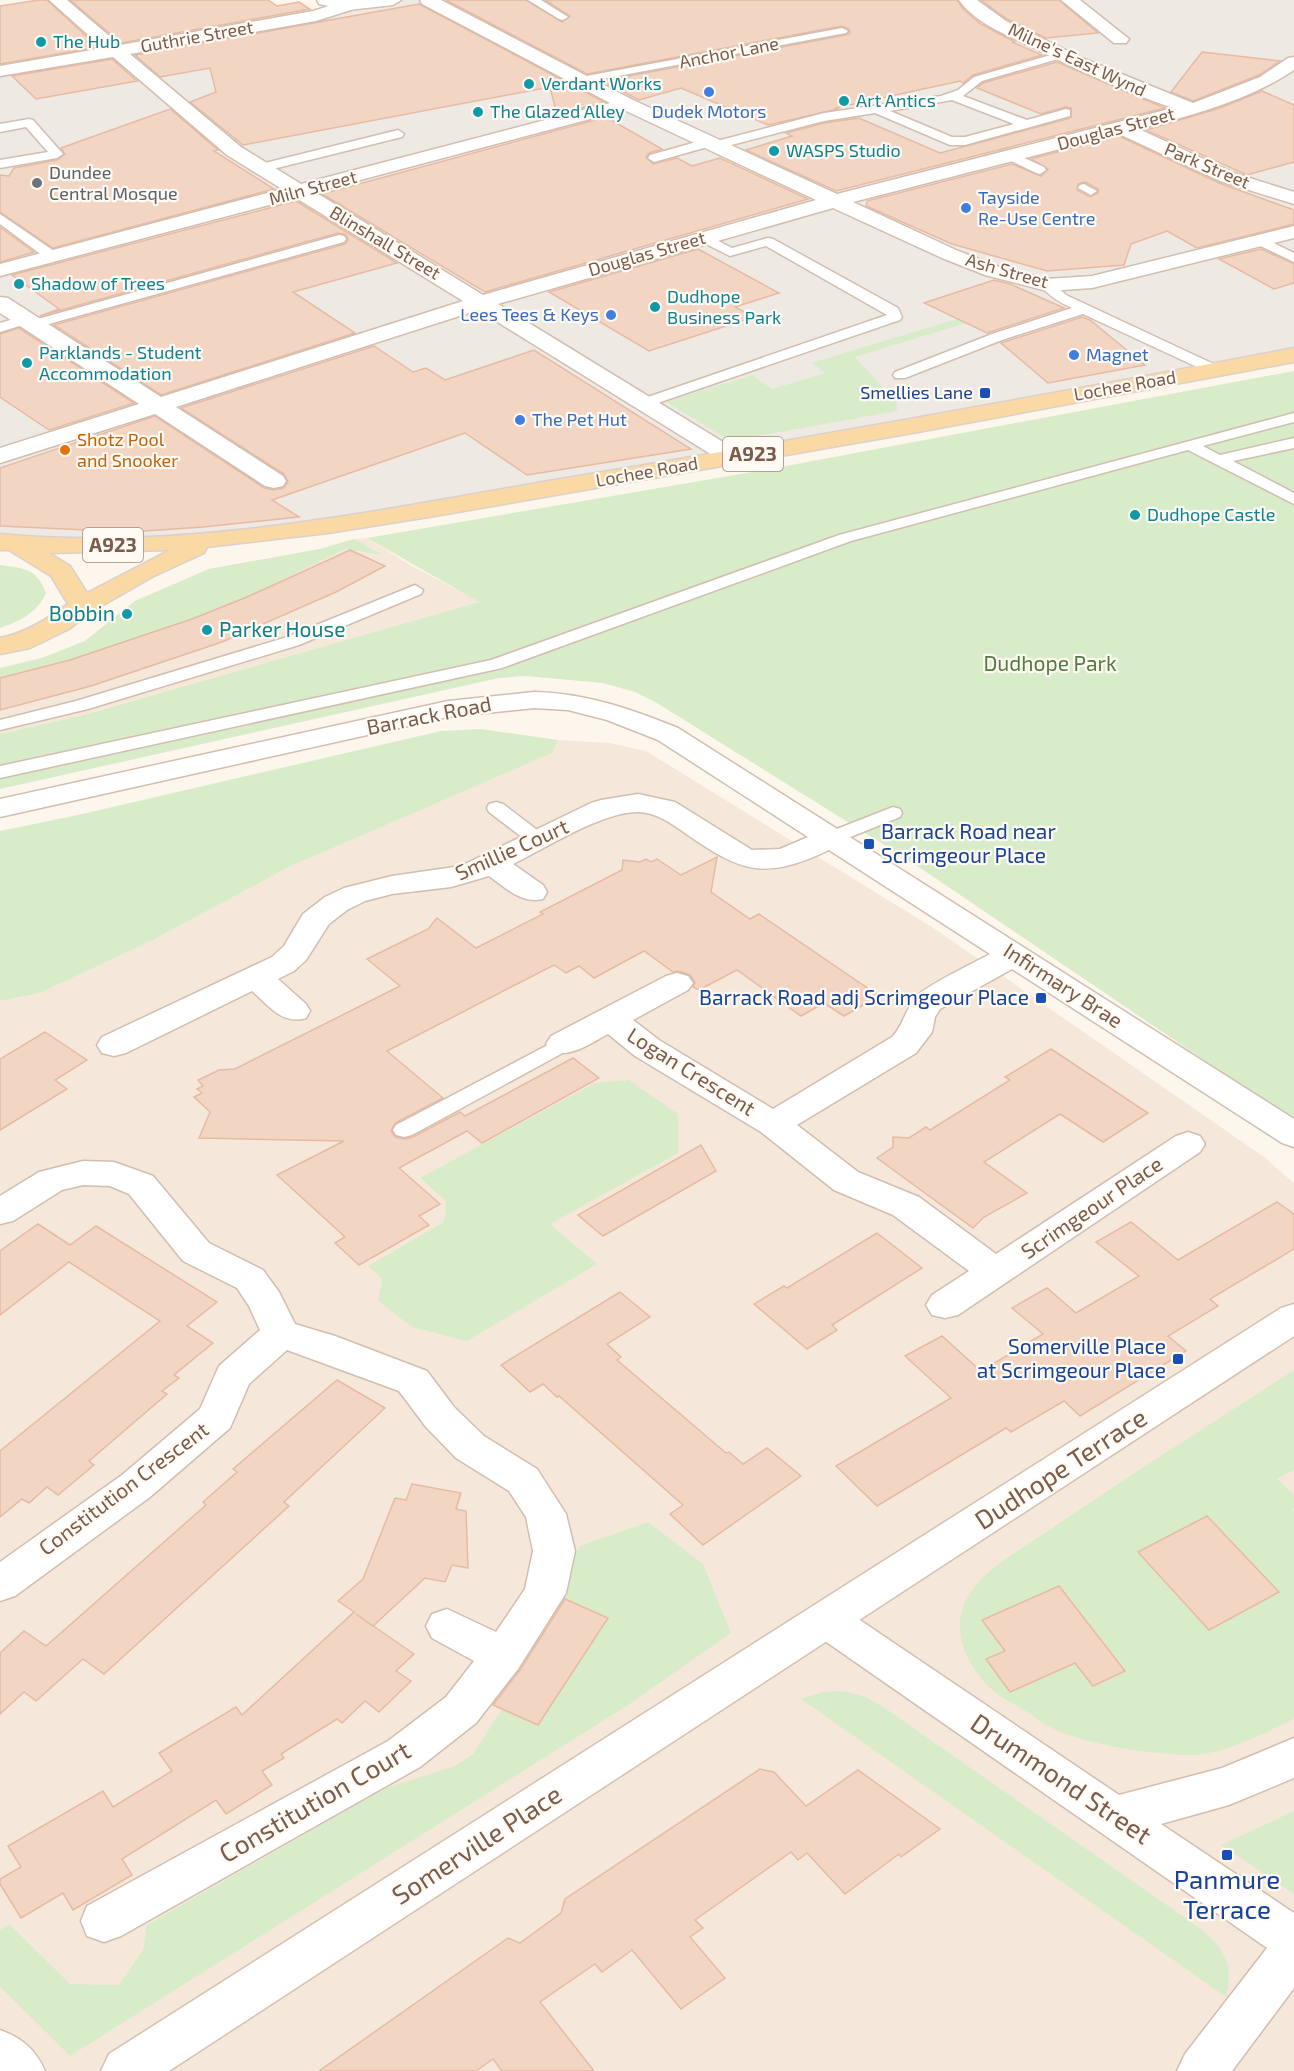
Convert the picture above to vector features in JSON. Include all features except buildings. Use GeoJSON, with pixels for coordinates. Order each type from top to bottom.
{"type":"FeatureCollection","features":[{"type":"Feature","properties":{"kind":"main road","name":"Lochee Road"},"geometry":{"type":"LineString","coordinates":[[8,543],[90,545],[210,541],[339,524],[733,458],[1294,355]]}},
{"type":"Feature","properties":{"kind":"main road","name":"Lochee Road"},"geometry":{"type":"LineString","coordinates":[[0,646],[20,642],[60,623],[82,606],[144,572],[210,541]]}},
{"type":"Feature","properties":{"kind":"main road"},"geometry":{"type":"LineString","coordinates":[[8,543],[61,571],[82,606]]}},
{"type":"Feature","properties":{"kind":"street","name":"Blinshall Street"},"geometry":{"type":"LineString","coordinates":[[57,0],[234,151],[733,458]]}},
{"type":"Feature","properties":{"kind":"street"},"geometry":{"type":"LineString","coordinates":[[325,0],[348,5]]}},
{"type":"Feature","properties":{"kind":"street","name":"Guthrie Street"},"geometry":{"type":"LineString","coordinates":[[0,71],[316,16],[348,5],[393,0]]}},
{"type":"Feature","properties":{"kind":"street","name":"Ash Street"},"geometry":{"type":"LineString","coordinates":[[428,0],[626,104],[949,254],[992,270],[1047,285],[1092,282],[1294,232]]}},
{"type":"Feature","properties":{"kind":"street","name":"Milne's East Wynd"},"geometry":{"type":"LineString","coordinates":[[967,0],[992,21],[1061,55],[1151,95],[1193,109]]}},
{"type":"Feature","properties":{"kind":"street"},"geometry":{"type":"LineString","coordinates":[[1069,0],[1120,39]]}},
{"type":"Feature","properties":{"kind":"street","name":"Douglas Street"},"geometry":{"type":"LineString","coordinates":[[0,456],[481,302],[704,237],[834,201],[1193,109],[1266,81],[1294,62]]}},
{"type":"Feature","properties":{"kind":"street","name":"Miln Street"},"geometry":{"type":"LineString","coordinates":[[0,270],[626,104]]}},
{"type":"Feature","properties":{"kind":"street","name":"Park Street"},"geometry":{"type":"LineString","coordinates":[[1122,128],[1227,177],[1294,198]]}},
{"type":"Feature","properties":{"kind":"street"},"geometry":{"type":"LineString","coordinates":[[0,303],[274,481]]}},
{"type":"Feature","properties":{"kind":"street","name":"Barrack Road"},"geometry":{"type":"LineString","coordinates":[[0,808],[448,710],[494,702],[542,699],[585,705],[625,717],[668,734],[831,838]]}},
{"type":"Feature","properties":{"kind":"street","name":"Smillie Court"},"geometry":{"type":"LineString","coordinates":[[114,1045],[283,964],[296,952],[315,919],[334,904],[359,892],[389,884],[450,879],[471,873],[601,809],[622,803],[649,802],[667,809],[730,850],[750,859],[795,855],[831,838]]}},
{"type":"Feature","properties":{"kind":"street","name":"Infirmary Brae"},"geometry":{"type":"LineString","coordinates":[[831,838],[1294,1135]]}},
{"type":"Feature","properties":{"kind":"street"},"geometry":{"type":"LineString","coordinates":[[491,863],[532,892]]}},
{"type":"Feature","properties":{"kind":"street"},"geometry":{"type":"LineString","coordinates":[[995,1272],[906,1206],[846,1181],[773,1124],[904,1045],[916,1032],[919,1016],[929,1002],[1014,954]]}},
{"type":"Feature","properties":{"kind":"street"},"geometry":{"type":"LineString","coordinates":[[257,978],[294,1011]]}},
{"type":"Feature","properties":{"kind":"street","name":"Logan Crescent"},"geometry":{"type":"LineString","coordinates":[[563,1044],[677,983]]}},
{"type":"Feature","properties":{"kind":"street","name":"Logan Crescent"},"geometry":{"type":"LineString","coordinates":[[610,1019],[647,1048],[773,1124]]}},
{"type":"Feature","properties":{"kind":"street","name":"Scrimgeour Place"},"geometry":{"type":"LineString","coordinates":[[945,1305],[1188,1144]]}},
{"type":"Feature","properties":{"kind":"street"},"geometry":{"type":"LineString","coordinates":[[0,1212],[51,1181],[83,1173],[114,1174],[141,1185],[196,1252],[250,1279],[266,1300],[280,1334]]}},
{"type":"Feature","properties":{"kind":"street","name":"Dudhope Terrace"},"geometry":{"type":"LineString","coordinates":[[827,1620],[1294,1318]]}},
{"type":"Feature","properties":{"kind":"street","name":"Constitution Crescent"},"geometry":{"type":"LineString","coordinates":[[0,1584],[136,1486],[216,1418],[233,1376],[280,1334]]}},
{"type":"Feature","properties":{"kind":"street","name":"Constitution Court"},"geometry":{"type":"LineString","coordinates":[[104,1921],[404,1754],[461,1710],[503,1656],[545,1593],[554,1551],[546,1514],[523,1480],[470,1447],[440,1417],[412,1381],[322,1346],[280,1334]]}},
{"type":"Feature","properties":{"kind":"street","name":"Drummond Street"},"geometry":{"type":"LineString","coordinates":[[827,1620],[1115,1815],[1294,1940]]}},
{"type":"Feature","properties":{"kind":"street","name":"Somerville Place"},"geometry":{"type":"LineString","coordinates":[[126,2071],[827,1620]]}},
{"type":"Feature","properties":{"kind":"street"},"geometry":{"type":"LineString","coordinates":[[447,1626],[503,1656]]}},
{"type":"Feature","properties":{"kind":"street"},"geometry":{"type":"LineString","coordinates":[[1115,1815],[1229,1786],[1294,1756]]}},
{"type":"Feature","properties":{"kind":"street"},"geometry":{"type":"LineString","coordinates":[[1202,2071],[1294,1950]]}},
{"type":"Feature","properties":{"kind":"street"},"geometry":{"type":"LineString","coordinates":[[0,2052],[20,2071]]}},
{"type":"Feature","properties":{"kind":"lane"},"geometry":{"type":"LineString","coordinates":[[533,0],[563,17]]}},
{"type":"Feature","properties":{"kind":"lane","name":"Anchor Lane"},"geometry":{"type":"LineString","coordinates":[[581,81],[842,32]]}},
{"type":"Feature","properties":{"kind":"lane"},"geometry":{"type":"LineString","coordinates":[[654,158],[824,117],[914,105],[954,96],[978,79],[1061,55]]}},
{"type":"Feature","properties":{"kind":"lane"},"geometry":{"type":"LineString","coordinates":[[954,96],[1026,124]]}},
{"type":"Feature","properties":{"kind":"lane"},"geometry":{"type":"LineString","coordinates":[[1,162],[57,154],[15,109]]}},
{"type":"Feature","properties":{"kind":"lane"},"geometry":{"type":"LineString","coordinates":[[875,109],[950,141],[965,141],[1066,113]]}},
{"type":"Feature","properties":{"kind":"lane"},"geometry":{"type":"LineString","coordinates":[[0,128],[29,123]]}},
{"type":"Feature","properties":{"kind":"lane"},"geometry":{"type":"LineString","coordinates":[[261,168],[398,134]]}},
{"type":"Feature","properties":{"kind":"lane"},"geometry":{"type":"LineString","coordinates":[[1011,156],[1040,170]]}},
{"type":"Feature","properties":{"kind":"lane"},"geometry":{"type":"LineString","coordinates":[[0,218],[52,256]]}},
{"type":"Feature","properties":{"kind":"lane"},"geometry":{"type":"LineString","coordinates":[[644,404],[895,317],[893,311],[768,242],[730,252],[704,237]]}},
{"type":"Feature","properties":{"kind":"lane"},"geometry":{"type":"LineString","coordinates":[[0,328],[339,239]]}},
{"type":"Feature","properties":{"kind":"lane"},"geometry":{"type":"LineString","coordinates":[[1259,240],[1294,258]]}},
{"type":"Feature","properties":{"kind":"lane"},"geometry":{"type":"LineString","coordinates":[[1047,285],[1061,298],[1215,370]]}},
{"type":"Feature","properties":{"kind":"lane"},"geometry":{"type":"LineString","coordinates":[[900,375],[997,337],[1084,309]]}},
{"type":"Feature","properties":{"kind":"lane"},"geometry":{"type":"LineString","coordinates":[[0,772],[496,664],[845,538],[1294,417]]}},
{"type":"Feature","properties":{"kind":"lane"},"geometry":{"type":"LineString","coordinates":[[1219,460],[1294,443]]}},
{"type":"Feature","properties":{"kind":"lane"},"geometry":{"type":"LineString","coordinates":[[1189,445],[1294,499]]}},
{"type":"Feature","properties":{"kind":"lane"},"geometry":{"type":"LineString","coordinates":[[0,725],[82,705],[293,641],[415,590]]}},
{"type":"Feature","properties":{"kind":"lane"},"geometry":{"type":"LineString","coordinates":[[496,808],[538,840]]}},
{"type":"Feature","properties":{"kind":"lane"},"geometry":{"type":"LineString","coordinates":[[831,838],[892,813]]}},
{"type":"Feature","properties":{"kind":"lane"},"geometry":{"type":"LineString","coordinates":[[404,1130],[563,1044]]}},
{"type":"Feature","properties":{"kind":"shaded area"},"geometry":{"type":"Polygon","coordinates":[[[393,0],[1294,0],[1294,348],[1194,368],[248,537],[0,542],[0,71],[393,0]]]}},
{"type":"Feature","properties":{"kind":"shaded area"},"geometry":{"type":"Polygon","coordinates":[[[367,538],[412,566],[480,602],[87,714],[0,734],[0,668],[42,658],[85,641],[135,601],[209,569],[367,538]]]}},
{"type":"Feature","properties":{"kind":"shaded area"},"geometry":{"type":"Polygon","coordinates":[[[558,740],[609,743],[646,751],[935,929],[1264,1157],[1294,1183],[1294,2071],[0,2071],[0,1001],[40,993],[151,941],[291,866],[551,753],[558,740]]]}},
{"type":"Feature","properties":{"kind":"green space"},"geometry":{"type":"Polygon","coordinates":[[[957,319],[966,323],[855,357],[896,402],[897,411],[730,441],[666,402],[752,375],[772,389],[826,373],[811,363],[957,319]]]}},
{"type":"Feature","properties":{"kind":"green space","name":"Dudhope Park"},"geometry":{"type":"Polygon","coordinates":[[[1294,371],[1294,1121],[910,861],[657,703],[635,692],[603,683],[526,676],[499,678],[0,789],[0,734],[87,714],[479,602],[367,538],[770,469],[1294,371]]]}},
{"type":"Feature","properties":{"kind":"green space"},"geometry":{"type":"Polygon","coordinates":[[[354,539],[383,555],[345,549],[247,597],[192,619],[70,660],[0,678],[0,668],[42,658],[85,641],[135,601],[209,569],[320,549],[354,539]]]}},
{"type":"Feature","properties":{"kind":"green space"},"geometry":{"type":"Polygon","coordinates":[[[0,565],[22,569],[33,574],[38,578],[46,593],[33,611],[14,623],[0,628],[0,565]]]}},
{"type":"Feature","properties":{"kind":"green space"},"geometry":{"type":"Polygon","coordinates":[[[481,729],[558,740],[552,753],[291,866],[151,941],[40,993],[0,1001],[0,831],[441,731],[481,729]]]}},
{"type":"Feature","properties":{"kind":"green space"},"geometry":{"type":"Polygon","coordinates":[[[629,1080],[678,1114],[678,1153],[550,1224],[597,1264],[467,1341],[412,1327],[378,1301],[382,1279],[368,1266],[444,1222],[446,1201],[420,1178],[595,1083],[629,1080]]]}},
{"type":"Feature","properties":{"kind":"green space"},"geometry":{"type":"Polygon","coordinates":[[[1294,1370],[1294,1470],[1277,1479],[1294,1495],[1292,1510],[1294,1512],[1294,1719],[1229,1748],[1187,1755],[1155,1753],[1119,1748],[1068,1735],[1047,1726],[989,1687],[972,1666],[966,1654],[960,1628],[965,1603],[980,1581],[1009,1556],[1294,1370]],[[1206,1517],[1138,1552],[1209,1630],[1206,1517]],[[1059,1586],[982,1620],[1005,1651],[986,1659],[1010,1692],[1075,1663],[1093,1686],[1125,1671],[1059,1586]]]}},
{"type":"Feature","properties":{"kind":"green space"},"geometry":{"type":"Polygon","coordinates":[[[648,1522],[703,1564],[731,1633],[628,1705],[70,2056],[0,1987],[0,1930],[9,1924],[70,1984],[119,1985],[143,1950],[147,1925],[386,1788],[455,1766],[473,1754],[502,1709],[538,1725],[608,1619],[563,1598],[568,1572],[580,1546],[648,1522]]]}},
{"type":"Feature","properties":{"kind":"green space"},"geometry":{"type":"Polygon","coordinates":[[[843,1691],[864,1696],[882,1706],[1201,1929],[1222,1951],[1228,1967],[1226,1997],[801,1699],[823,1692],[843,1691]]]}},
{"type":"Feature","properties":{"kind":"green space"},"geometry":{"type":"Polygon","coordinates":[[[1294,1811],[1294,1894],[1221,1845],[1294,1811]]]}},
{"type":"Feature","properties":{"kind":"place","name":"The Hub"},"geometry":{"type":"Point","coordinates":[41,42]}},
{"type":"Feature","properties":{"kind":"place","name":"Verdant Works"},"geometry":{"type":"Point","coordinates":[529,84]}},
{"type":"Feature","properties":{"kind":"place","name":"Dudek Motors"},"geometry":{"type":"Point","coordinates":[709,92]}},
{"type":"Feature","properties":{"kind":"place","name":"Art Antics"},"geometry":{"type":"Point","coordinates":[844,101]}},
{"type":"Feature","properties":{"kind":"place","name":"The Glazed Alley"},"geometry":{"type":"Point","coordinates":[478,112]}},
{"type":"Feature","properties":{"kind":"place","name":"WASPS Studio"},"geometry":{"type":"Point","coordinates":[774,151]}},
{"type":"Feature","properties":{"kind":"place","name":"Dundee Central Mosque"},"geometry":{"type":"Point","coordinates":[37,183]}},
{"type":"Feature","properties":{"kind":"place","name":"Tayside Re-Use Centre"},"geometry":{"type":"Point","coordinates":[966,208]}},
{"type":"Feature","properties":{"kind":"place","name":"Shadow of Trees"},"geometry":{"type":"Point","coordinates":[19,284]}},
{"type":"Feature","properties":{"kind":"place","name":"Dudhope Business Park"},"geometry":{"type":"Point","coordinates":[655,307]}},
{"type":"Feature","properties":{"kind":"place","name":"Lees Tees & Keys"},"geometry":{"type":"Point","coordinates":[611,315]}},
{"type":"Feature","properties":{"kind":"place","name":"Magnet"},"geometry":{"type":"Point","coordinates":[1074,355]}},
{"type":"Feature","properties":{"kind":"place","name":"Parklands - Student Accommodation"},"geometry":{"type":"Point","coordinates":[27,363]}},
{"type":"Feature","properties":{"kind":"place","name":"Smellies Lane"},"geometry":{"type":"Point","coordinates":[985,393]}},
{"type":"Feature","properties":{"kind":"place","name":"The Pet Hut"},"geometry":{"type":"Point","coordinates":[520,420]}},
{"type":"Feature","properties":{"kind":"place","name":"Shotz Pool and Snooker"},"geometry":{"type":"Point","coordinates":[65,450]}},
{"type":"Feature","properties":{"kind":"place","name":"Dudhope Castle"},"geometry":{"type":"Point","coordinates":[1135,515]}},
{"type":"Feature","properties":{"kind":"place","name":"Bobbin"},"geometry":{"type":"Point","coordinates":[127,614]}},
{"type":"Feature","properties":{"kind":"place","name":"Parker House"},"geometry":{"type":"Point","coordinates":[207,630]}},
{"type":"Feature","properties":{"kind":"place","name":"Barrack Road near Scrimgeour Place"},"geometry":{"type":"Point","coordinates":[869,844]}},
{"type":"Feature","properties":{"kind":"place","name":"Barrack Road adj Scrimgeour Place"},"geometry":{"type":"Point","coordinates":[1041,998]}},
{"type":"Feature","properties":{"kind":"place","name":"Somerville Place at Scrimgeour Place"},"geometry":{"type":"Point","coordinates":[1178,1359]}},
{"type":"Feature","properties":{"kind":"place","name":"Panmure Terrace"},"geometry":{"type":"Point","coordinates":[1227,1855]}}]}
